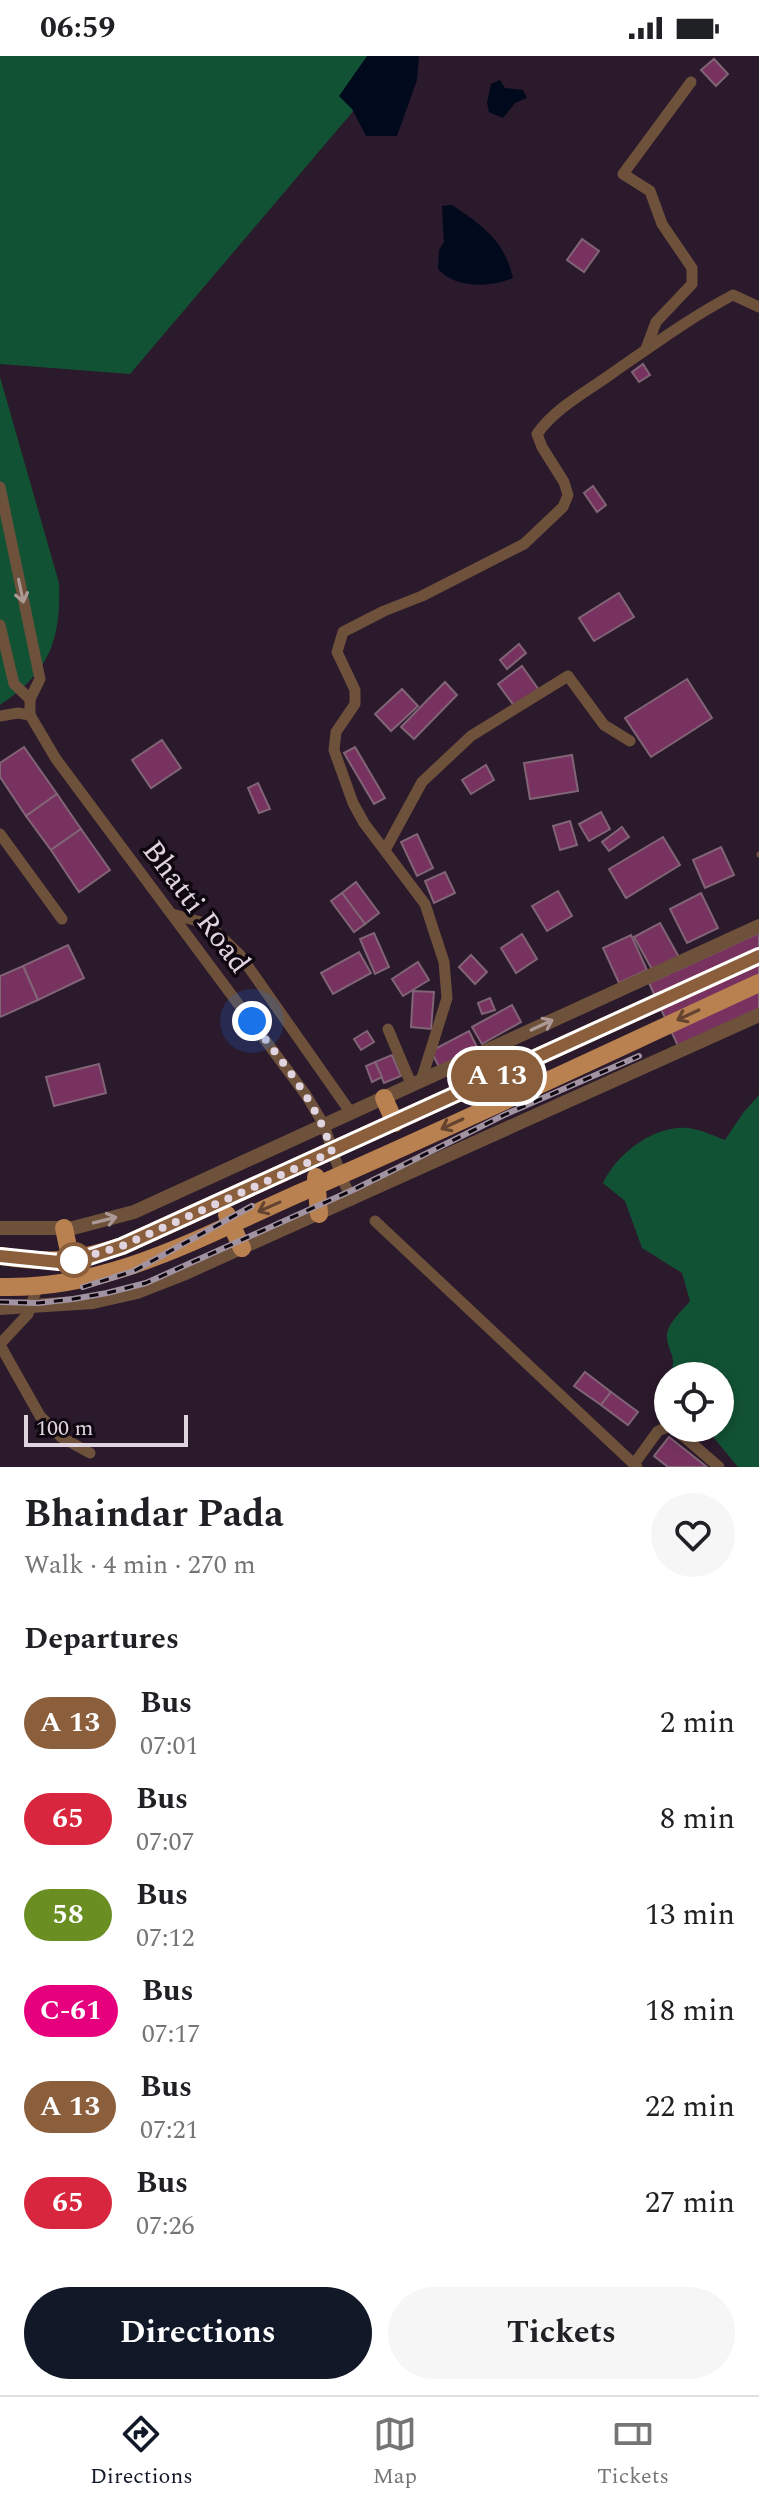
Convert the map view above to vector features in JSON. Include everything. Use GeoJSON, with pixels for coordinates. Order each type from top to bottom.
{"type":"FeatureCollection","features":[{"type":"Feature","properties":{"kind":"main road"},"geometry":{"type":"LineString","coordinates":[[0,1256],[71,1261],[122,1246],[759,956]]}},
{"type":"Feature","properties":{"kind":"main road"},"geometry":{"type":"LineString","coordinates":[[0,1287],[29,1288],[98,1277],[135,1267],[341,1176],[759,983]]}},
{"type":"Feature","properties":{"kind":"main road"},"geometry":{"type":"LineString","coordinates":[[384,1098],[395,1123]]}},
{"type":"Feature","properties":{"kind":"main road"},"geometry":{"type":"LineString","coordinates":[[319,1214],[317,1186],[323,1155]]}},
{"type":"Feature","properties":{"kind":"main road"},"geometry":{"type":"LineString","coordinates":[[221,1202],[242,1248]]}},
{"type":"Feature","properties":{"kind":"main road"},"geometry":{"type":"LineString","coordinates":[[64,1228],[71,1261]]}},
{"type":"Feature","properties":{"kind":"street"},"geometry":{"type":"LineString","coordinates":[[646,350],[656,322],[692,284],[692,268],[662,224],[650,191],[623,174],[691,82]]}},
{"type":"Feature","properties":{"kind":"street"},"geometry":{"type":"LineString","coordinates":[[416,1083],[447,998],[444,962],[425,904],[364,823],[353,803],[334,750],[336,732],[355,704],[355,690],[337,652],[343,632],[524,544],[563,507],[568,495],[537,434],[552,416],[700,313],[733,295],[759,307]]}},
{"type":"Feature","properties":{"kind":"street"},"geometry":{"type":"LineString","coordinates":[[0,487],[40,679],[30,699],[30,715],[18,713],[1,720]]}},
{"type":"Feature","properties":{"kind":"street"},"geometry":{"type":"LineString","coordinates":[[0,625],[14,684],[30,699]]}},
{"type":"Feature","properties":{"kind":"street"},"geometry":{"type":"LineString","coordinates":[[385,850],[422,782],[471,736],[568,676],[604,725],[630,741]]}},
{"type":"Feature","properties":{"kind":"street","name":"Bhatti Road"},"geometry":{"type":"LineString","coordinates":[[30,715],[56,759],[306,1095],[324,1125],[323,1155],[341,1176],[352,1200]]}},
{"type":"Feature","properties":{"kind":"street"},"geometry":{"type":"LineString","coordinates":[[0,834],[62,919]]}},
{"type":"Feature","properties":{"kind":"street"},"geometry":{"type":"LineString","coordinates":[[172,914],[208,924],[240,955],[351,1113]]}},
{"type":"Feature","properties":{"kind":"street"},"geometry":{"type":"LineString","coordinates":[[0,1228],[64,1228],[134,1212],[759,926]]}},
{"type":"Feature","properties":{"kind":"street"},"geometry":{"type":"LineString","coordinates":[[0,1308],[93,1302],[137,1292],[375,1190],[759,1015]]}},
{"type":"Feature","properties":{"kind":"street"},"geometry":{"type":"LineString","coordinates":[[388,1029],[416,1083]]}},
{"type":"Feature","properties":{"kind":"street"},"geometry":{"type":"LineString","coordinates":[[374,1160],[375,1190]]}},
{"type":"Feature","properties":{"kind":"street"},"geometry":{"type":"LineString","coordinates":[[375,1221],[636,1466],[654,1437]]}},
{"type":"Feature","properties":{"kind":"street"},"geometry":{"type":"LineString","coordinates":[[38,1285],[28,1314],[0,1345],[40,1416],[61,1437],[90,1453]]}},
{"type":"Feature","properties":{"kind":"street"},"geometry":{"type":"LineString","coordinates":[[690,1442],[719,1467]]}},
{"type":"Feature","properties":{"kind":"green space"},"geometry":{"type":"Polygon","coordinates":[[[0,56],[400,56],[130,374],[0,364],[0,56]]]}},
{"type":"Feature","properties":{"kind":"green space"},"geometry":{"type":"Polygon","coordinates":[[[0,377],[59,583],[59,604],[54,638],[41,667],[17,693],[0,705],[0,377]]]}},
{"type":"Feature","properties":{"kind":"green space"},"geometry":{"type":"Polygon","coordinates":[[[759,1095],[759,1467],[738,1467],[717,1442],[734,1442],[734,1362],[673,1362],[667,1334],[675,1318],[690,1301],[682,1273],[642,1248],[625,1201],[603,1183],[627,1151],[651,1136],[676,1128],[689,1128],[725,1140],[759,1095]]]}},
{"type":"Feature","properties":{"kind":"water"},"geometry":{"type":"Polygon","coordinates":[[[367,56],[419,56],[417,80],[397,136],[366,136],[352,109],[339,96],[367,56]]]}},
{"type":"Feature","properties":{"kind":"water"},"geometry":{"type":"Polygon","coordinates":[[[500,80],[505,88],[523,90],[527,98],[515,103],[503,118],[489,112],[487,103],[491,84],[500,80]]]}},
{"type":"Feature","properties":{"kind":"water"},"geometry":{"type":"Polygon","coordinates":[[[452,205],[491,235],[504,254],[513,278],[483,285],[463,283],[438,269],[439,250],[444,242],[442,206],[452,205]]]}},
{"type":"Feature","properties":{"kind":"building"},"geometry":{"type":"Polygon","coordinates":[[[714,59],[728,74],[716,86],[701,70],[714,59]]]}},
{"type":"Feature","properties":{"kind":"building"},"geometry":{"type":"Polygon","coordinates":[[[582,239],[599,251],[584,272],[567,260],[582,239]]]}},
{"type":"Feature","properties":{"kind":"building"},"geometry":{"type":"Polygon","coordinates":[[[643,364],[650,375],[639,382],[632,372],[643,364]]]}},
{"type":"Feature","properties":{"kind":"building"},"geometry":{"type":"Polygon","coordinates":[[[593,486],[606,505],[597,512],[584,493],[593,486]]]}},
{"type":"Feature","properties":{"kind":"building"},"geometry":{"type":"Polygon","coordinates":[[[619,593],[634,617],[594,641],[579,618],[619,593]]]}},
{"type":"Feature","properties":{"kind":"building"},"geometry":{"type":"Polygon","coordinates":[[[519,644],[526,653],[507,669],[500,660],[519,644]]]}},
{"type":"Feature","properties":{"kind":"building"},"geometry":{"type":"Polygon","coordinates":[[[522,666],[539,690],[515,707],[498,684],[522,666]]]}},
{"type":"Feature","properties":{"kind":"building"},"geometry":{"type":"Polygon","coordinates":[[[687,679],[712,718],[651,757],[625,718],[687,679]]]}},
{"type":"Feature","properties":{"kind":"building"},"geometry":{"type":"Polygon","coordinates":[[[445,682],[457,695],[414,739],[401,727],[445,682]]]}},
{"type":"Feature","properties":{"kind":"building"},"geometry":{"type":"Polygon","coordinates":[[[402,689],[418,706],[391,731],[375,714],[402,689]]]}},
{"type":"Feature","properties":{"kind":"building"},"geometry":{"type":"Polygon","coordinates":[[[162,740],[181,768],[151,788],[132,760],[162,740]]]}},
{"type":"Feature","properties":{"kind":"building"},"geometry":{"type":"Polygon","coordinates":[[[24,747],[57,794],[26,816],[0,777],[0,763],[24,747]]]}},
{"type":"Feature","properties":{"kind":"building"},"geometry":{"type":"Polygon","coordinates":[[[355,747],[385,798],[374,804],[344,753],[355,747]]]}},
{"type":"Feature","properties":{"kind":"building"},"geometry":{"type":"Polygon","coordinates":[[[572,755],[578,791],[530,799],[524,763],[572,755]]]}},
{"type":"Feature","properties":{"kind":"building"},"geometry":{"type":"Polygon","coordinates":[[[486,765],[494,780],[471,794],[462,780],[486,765]]]}},
{"type":"Feature","properties":{"kind":"building"},"geometry":{"type":"Polygon","coordinates":[[[258,783],[270,809],[259,813],[248,788],[258,783]]]}},
{"type":"Feature","properties":{"kind":"building"},"geometry":{"type":"Polygon","coordinates":[[[57,794],[81,829],[51,850],[26,816],[57,794]]]}},
{"type":"Feature","properties":{"kind":"building"},"geometry":{"type":"Polygon","coordinates":[[[601,812],[610,829],[589,841],[579,824],[601,812]]]}},
{"type":"Feature","properties":{"kind":"building"},"geometry":{"type":"Polygon","coordinates":[[[570,821],[577,845],[560,850],[553,826],[570,821]]]}},
{"type":"Feature","properties":{"kind":"building"},"geometry":{"type":"Polygon","coordinates":[[[622,827],[629,837],[609,851],[602,842],[622,827]]]}},
{"type":"Feature","properties":{"kind":"building"},"geometry":{"type":"Polygon","coordinates":[[[81,829],[110,870],[79,892],[51,850],[81,829]]]}},
{"type":"Feature","properties":{"kind":"building"},"geometry":{"type":"Polygon","coordinates":[[[417,834],[433,868],[417,876],[401,842],[417,834]]]}},
{"type":"Feature","properties":{"kind":"building"},"geometry":{"type":"Polygon","coordinates":[[[663,837],[680,865],[626,898],[609,869],[663,837]]]}},
{"type":"Feature","properties":{"kind":"building"},"geometry":{"type":"Polygon","coordinates":[[[721,847],[734,875],[705,888],[693,860],[721,847]]]}},
{"type":"Feature","properties":{"kind":"building"},"geometry":{"type":"Polygon","coordinates":[[[445,872],[455,893],[434,903],[425,881],[445,872]]]}},
{"type":"Feature","properties":{"kind":"building"},"geometry":{"type":"Polygon","coordinates":[[[356,882],[379,913],[365,924],[342,893],[356,882]]]}},
{"type":"Feature","properties":{"kind":"building"},"geometry":{"type":"Polygon","coordinates":[[[558,891],[572,916],[547,931],[532,906],[558,891]]]}},
{"type":"Feature","properties":{"kind":"building"},"geometry":{"type":"Polygon","coordinates":[[[342,893],[365,924],[354,932],[331,901],[342,893]]]}},
{"type":"Feature","properties":{"kind":"building"},"geometry":{"type":"Polygon","coordinates":[[[701,893],[718,928],[687,943],[670,909],[701,893]]]}},
{"type":"Feature","properties":{"kind":"building"},"geometry":{"type":"Polygon","coordinates":[[[660,923],[680,959],[654,973],[634,937],[660,923]]]}},
{"type":"Feature","properties":{"kind":"building"},"geometry":{"type":"Polygon","coordinates":[[[374,933],[389,967],[375,974],[360,939],[374,933]]]}},
{"type":"Feature","properties":{"kind":"building"},"geometry":{"type":"Polygon","coordinates":[[[759,933],[759,1009],[678,1046],[649,983],[759,933]]]}},
{"type":"Feature","properties":{"kind":"building"},"geometry":{"type":"Polygon","coordinates":[[[522,934],[537,959],[516,973],[501,948],[522,934]]]}},
{"type":"Feature","properties":{"kind":"building"},"geometry":{"type":"Polygon","coordinates":[[[631,935],[647,970],[619,983],[603,948],[631,935]]]}},
{"type":"Feature","properties":{"kind":"building"},"geometry":{"type":"Polygon","coordinates":[[[68,945],[84,978],[38,1000],[23,966],[68,945]]]}},
{"type":"Feature","properties":{"kind":"building"},"geometry":{"type":"Polygon","coordinates":[[[359,952],[371,973],[333,994],[321,973],[359,952]]]}},
{"type":"Feature","properties":{"kind":"building"},"geometry":{"type":"Polygon","coordinates":[[[471,955],[487,972],[475,984],[459,967],[471,955]]]}},
{"type":"Feature","properties":{"kind":"building"},"geometry":{"type":"Polygon","coordinates":[[[418,962],[429,980],[403,996],[392,979],[418,962]]]}},
{"type":"Feature","properties":{"kind":"building"},"geometry":{"type":"Polygon","coordinates":[[[23,966],[38,1000],[0,1017],[0,976],[23,966]]]}},
{"type":"Feature","properties":{"kind":"building"},"geometry":{"type":"Polygon","coordinates":[[[413,991],[434,992],[431,1029],[411,1027],[413,991]]]}},
{"type":"Feature","properties":{"kind":"building"},"geometry":{"type":"Polygon","coordinates":[[[490,998],[495,1010],[482,1014],[478,1003],[490,998]]]}},
{"type":"Feature","properties":{"kind":"building"},"geometry":{"type":"Polygon","coordinates":[[[512,1005],[521,1022],[482,1044],[472,1027],[512,1005]]]}},
{"type":"Feature","properties":{"kind":"building"},"geometry":{"type":"Polygon","coordinates":[[[367,1031],[374,1042],[361,1050],[354,1039],[367,1031]]]}},
{"type":"Feature","properties":{"kind":"building"},"geometry":{"type":"Polygon","coordinates":[[[469,1031],[477,1047],[439,1067],[431,1051],[469,1031]]]}},
{"type":"Feature","properties":{"kind":"building"},"geometry":{"type":"Polygon","coordinates":[[[392,1055],[401,1076],[384,1083],[375,1062],[392,1055]]]}},
{"type":"Feature","properties":{"kind":"building"},"geometry":{"type":"Polygon","coordinates":[[[375,1062],[382,1077],[372,1082],[366,1066],[375,1062]]]}},
{"type":"Feature","properties":{"kind":"building"},"geometry":{"type":"Polygon","coordinates":[[[99,1064],[106,1093],[54,1106],[46,1077],[99,1064]]]}},
{"type":"Feature","properties":{"kind":"building"},"geometry":{"type":"Polygon","coordinates":[[[585,1372],[611,1392],[601,1405],[574,1386],[585,1372]]]}},
{"type":"Feature","properties":{"kind":"building"},"geometry":{"type":"Polygon","coordinates":[[[611,1392],[638,1412],[628,1425],[601,1405],[611,1392]]]}},
{"type":"Feature","properties":{"kind":"building"},"geometry":{"type":"Polygon","coordinates":[[[665,1442],[675,1442],[707,1467],[668,1467],[654,1456],[665,1442]]]}},
{"type":"Feature","properties":{"kind":"railway"},"geometry":{"type":"LineString","coordinates":[[0,1302],[38,1303],[73,1299],[146,1283],[355,1189],[504,1115],[639,1056]]}},
{"type":"Feature","properties":{"kind":"railway"},"geometry":{"type":"LineString","coordinates":[[83,1287],[134,1271],[252,1206]]}},
{"type":"Feature","properties":{"kind":"bus line"},"geometry":{"type":"LineString","coordinates":[[0,1256],[59,1262],[86,1258],[122,1246],[759,956]]}},
{"type":"Feature","properties":{"kind":"route"},"geometry":{"type":"LineString","coordinates":[[74,1260],[71,1261],[122,1246],[332,1152],[324,1125],[306,1095],[252,1021]]}}]}
